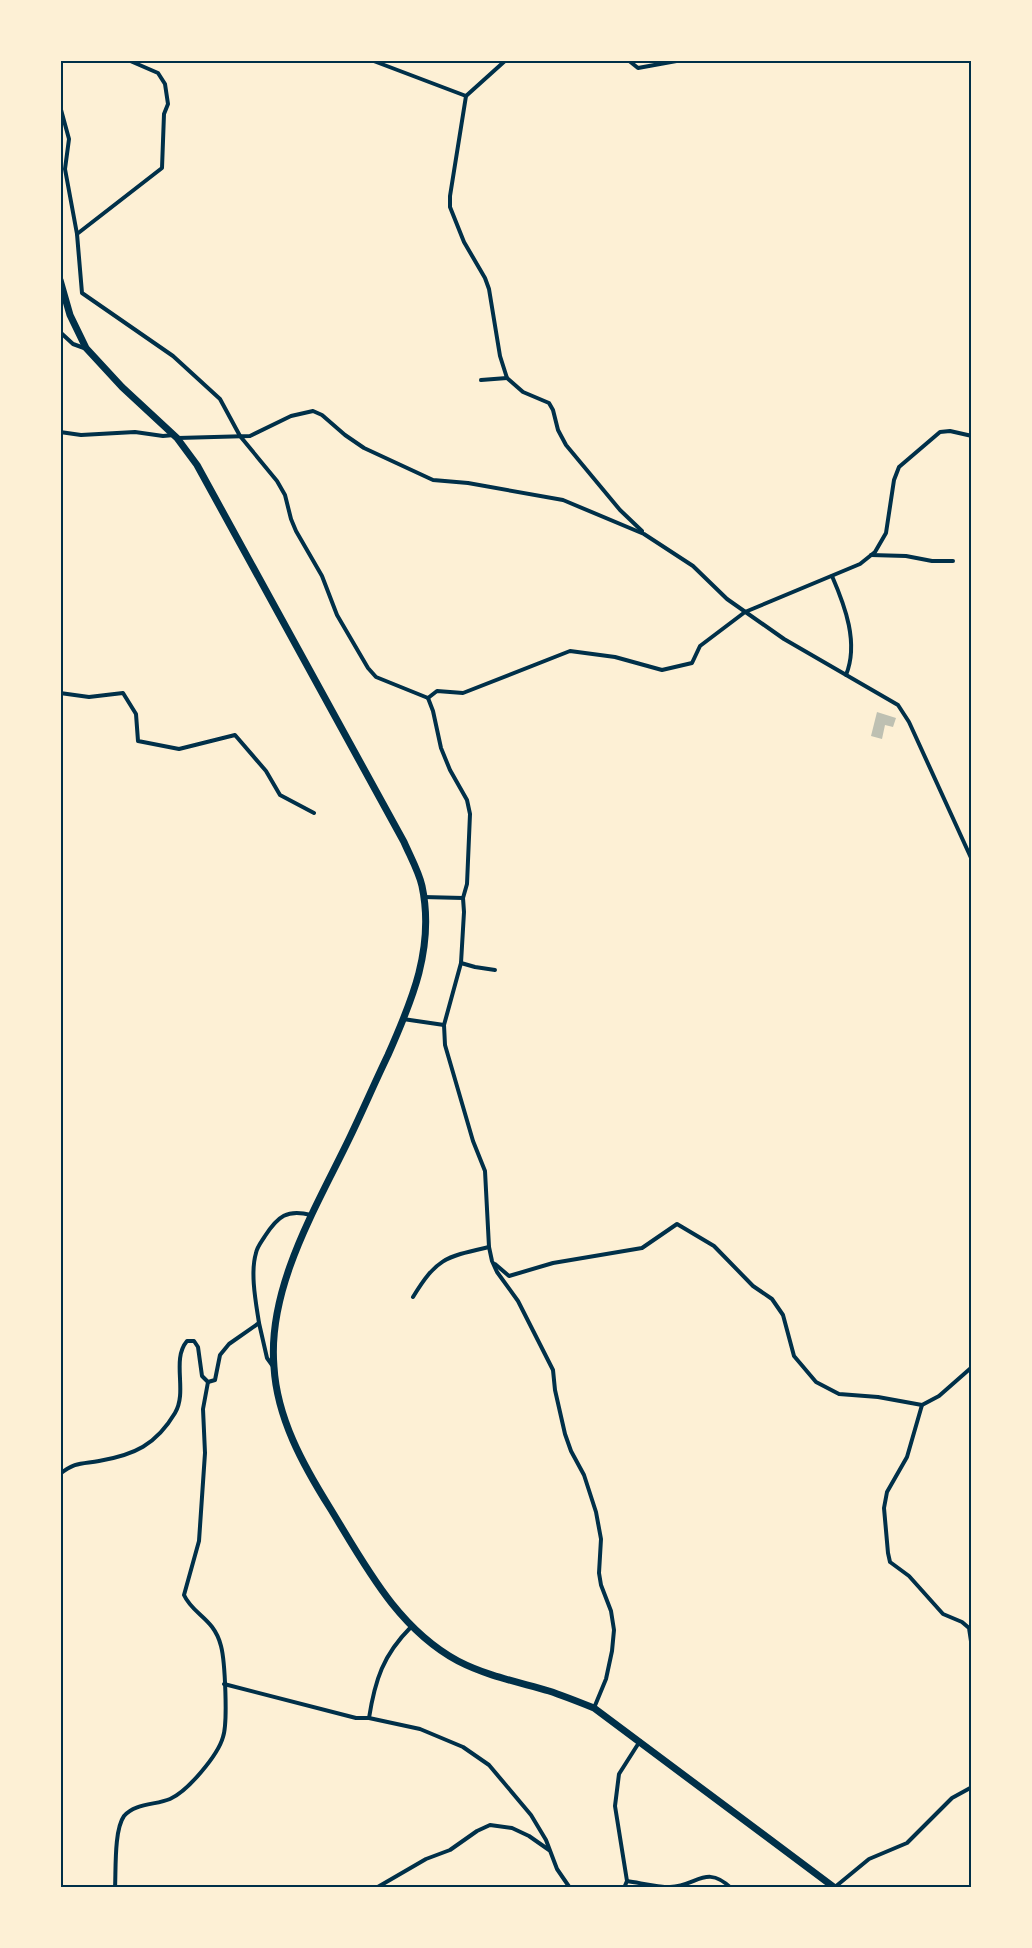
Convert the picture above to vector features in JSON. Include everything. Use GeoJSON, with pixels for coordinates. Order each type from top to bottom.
{"type":"FeatureCollection","features":[{"type":"Feature","properties":{"kind":"highway"},"geometry":{"type":"LineString","coordinates":[[60,280],[70,315],[86,348],[122,387],[175,437],[197,465],[404,842],[422,885],[426,930],[421,972],[403,1019],[350,1137],[311,1215],[287,1274],[274,1331],[273,1367],[289,1432],[312,1479],[363,1563],[389,1601],[411,1627],[459,1662],[514,1683],[594,1707],[835,1888]]}},
{"type":"Feature","properties":{"kind":"street"},"geometry":{"type":"LineString","coordinates":[[77,234],[162,168],[164,114],[168,104],[165,84],[158,73],[128,60]]}},
{"type":"Feature","properties":{"kind":"street"},"geometry":{"type":"LineString","coordinates":[[372,60],[466,96]]}},
{"type":"Feature","properties":{"kind":"street"},"geometry":{"type":"LineString","coordinates":[[506,60],[466,96],[450,207],[464,242],[489,289],[500,356],[507,378],[523,392],[549,404],[566,445],[620,510],[644,534]]}},
{"type":"Feature","properties":{"kind":"street"},"geometry":{"type":"LineString","coordinates":[[628,60],[638,68],[682,60]]}},
{"type":"Feature","properties":{"kind":"street"},"geometry":{"type":"LineString","coordinates":[[60,106],[69,139],[65,170],[77,234],[82,293],[173,356],[220,399],[240,436],[277,481],[285,495],[291,519],[322,576],[337,615],[368,668],[376,677],[428,698],[434,711],[441,748],[467,800],[470,814],[467,884],[463,898],[461,963],[444,1024],[445,1045],[473,1142],[485,1171],[489,1247],[492,1261],[497,1272],[518,1301],[553,1370],[565,1434],[584,1475],[596,1512],[601,1539],[599,1573],[601,1585],[612,1611],[614,1630],[606,1678],[594,1707]]}},
{"type":"Feature","properties":{"kind":"street"},"geometry":{"type":"LineString","coordinates":[[60,333],[73,344],[86,348]]}},
{"type":"Feature","properties":{"kind":"street"},"geometry":{"type":"LineString","coordinates":[[481,380],[507,378]]}},
{"type":"Feature","properties":{"kind":"street"},"geometry":{"type":"LineString","coordinates":[[60,432],[81,435],[135,432],[175,437],[250,436],[291,416],[313,411],[322,415],[364,448],[433,480],[468,483],[563,500],[644,534],[693,566],[727,599],[784,639],[898,705],[909,722],[972,860]]}},
{"type":"Feature","properties":{"kind":"street"},"geometry":{"type":"LineString","coordinates":[[428,698],[437,691],[463,693],[570,651],[615,657],[662,670],[692,663],[700,646],[746,612],[860,564],[875,552],[886,533],[894,480],[899,467],[940,432],[950,431],[972,436]]}},
{"type":"Feature","properties":{"kind":"street"},"geometry":{"type":"LineString","coordinates":[[871,555],[953,561]]}},
{"type":"Feature","properties":{"kind":"street"},"geometry":{"type":"LineString","coordinates":[[832,576],[845,606],[851,649],[846,675]]}},
{"type":"Feature","properties":{"kind":"street"},"geometry":{"type":"LineString","coordinates":[[60,693],[89,697],[123,693],[136,714],[138,741],[179,749],[234,735],[266,771],[280,795],[314,813]]}},
{"type":"Feature","properties":{"kind":"street"},"geometry":{"type":"LineString","coordinates":[[423,897],[463,898]]}},
{"type":"Feature","properties":{"kind":"street"},"geometry":{"type":"LineString","coordinates":[[461,963],[495,970]]}},
{"type":"Feature","properties":{"kind":"street"},"geometry":{"type":"LineString","coordinates":[[403,1019],[444,1024]]}},
{"type":"Feature","properties":{"kind":"street"},"geometry":{"type":"LineString","coordinates":[[273,1367],[267,1358],[259,1323],[254,1286],[256,1252],[273,1225],[286,1214],[296,1211],[311,1215]]}},
{"type":"Feature","properties":{"kind":"street"},"geometry":{"type":"LineString","coordinates":[[492,1261],[507,1275],[514,1275],[553,1263],[642,1248],[677,1224],[714,1246],[753,1286],[772,1299],[783,1315],[794,1356],[816,1382],[838,1394],[878,1397],[922,1405],[939,1396],[972,1367]]}},
{"type":"Feature","properties":{"kind":"street"},"geometry":{"type":"LineString","coordinates":[[413,1297],[424,1280],[450,1256],[489,1247]]}},
{"type":"Feature","properties":{"kind":"street"},"geometry":{"type":"LineString","coordinates":[[208,1382],[215,1380],[220,1355],[230,1344],[259,1323]]}},
{"type":"Feature","properties":{"kind":"street"},"geometry":{"type":"LineString","coordinates":[[60,1474],[71,1465],[120,1458],[139,1451],[159,1434],[176,1411],[181,1388],[182,1347],[187,1341],[194,1341],[198,1347],[202,1376],[208,1382]]}},
{"type":"Feature","properties":{"kind":"street"},"geometry":{"type":"LineString","coordinates":[[115,1888],[118,1831],[123,1818],[131,1809],[171,1798],[185,1788],[214,1755],[224,1736],[226,1716],[221,1646],[212,1624],[187,1601],[184,1595],[199,1541],[205,1453],[202,1409],[208,1382]]}},
{"type":"Feature","properties":{"kind":"street"},"geometry":{"type":"LineString","coordinates":[[922,1405],[907,1457],[887,1492],[884,1508],[890,1562],[909,1576],[943,1614],[962,1622],[969,1628],[972,1648]]}},
{"type":"Feature","properties":{"kind":"street"},"geometry":{"type":"LineString","coordinates":[[369,1718],[373,1692],[384,1660],[411,1627]]}},
{"type":"Feature","properties":{"kind":"street"},"geometry":{"type":"LineString","coordinates":[[972,1675],[972,1683]]}},
{"type":"Feature","properties":{"kind":"street"},"geometry":{"type":"LineString","coordinates":[[224,1684],[356,1718],[369,1718],[420,1729],[463,1747],[489,1765],[531,1815],[546,1840],[557,1869],[570,1888]]}},
{"type":"Feature","properties":{"kind":"street"},"geometry":{"type":"LineString","coordinates":[[624,1888],[627,1881],[615,1806],[619,1773],[640,1741]]}},
{"type":"Feature","properties":{"kind":"street"},"geometry":{"type":"LineString","coordinates":[[835,1888],[869,1858],[907,1843],[952,1798],[972,1787]]}},
{"type":"Feature","properties":{"kind":"street"},"geometry":{"type":"LineString","coordinates":[[376,1888],[426,1859],[450,1851],[477,1831],[490,1825],[513,1828],[529,1836],[549,1851]]}},
{"type":"Feature","properties":{"kind":"street"},"geometry":{"type":"LineString","coordinates":[[627,1881],[671,1887],[709,1875],[722,1879],[731,1888]]}},
{"type":"Feature","properties":{"kind":"building"},"geometry":{"type":"Polygon","coordinates":[[[877,712],[896,718],[893,727],[885,725],[882,739],[871,736],[877,712]]]}}]}
